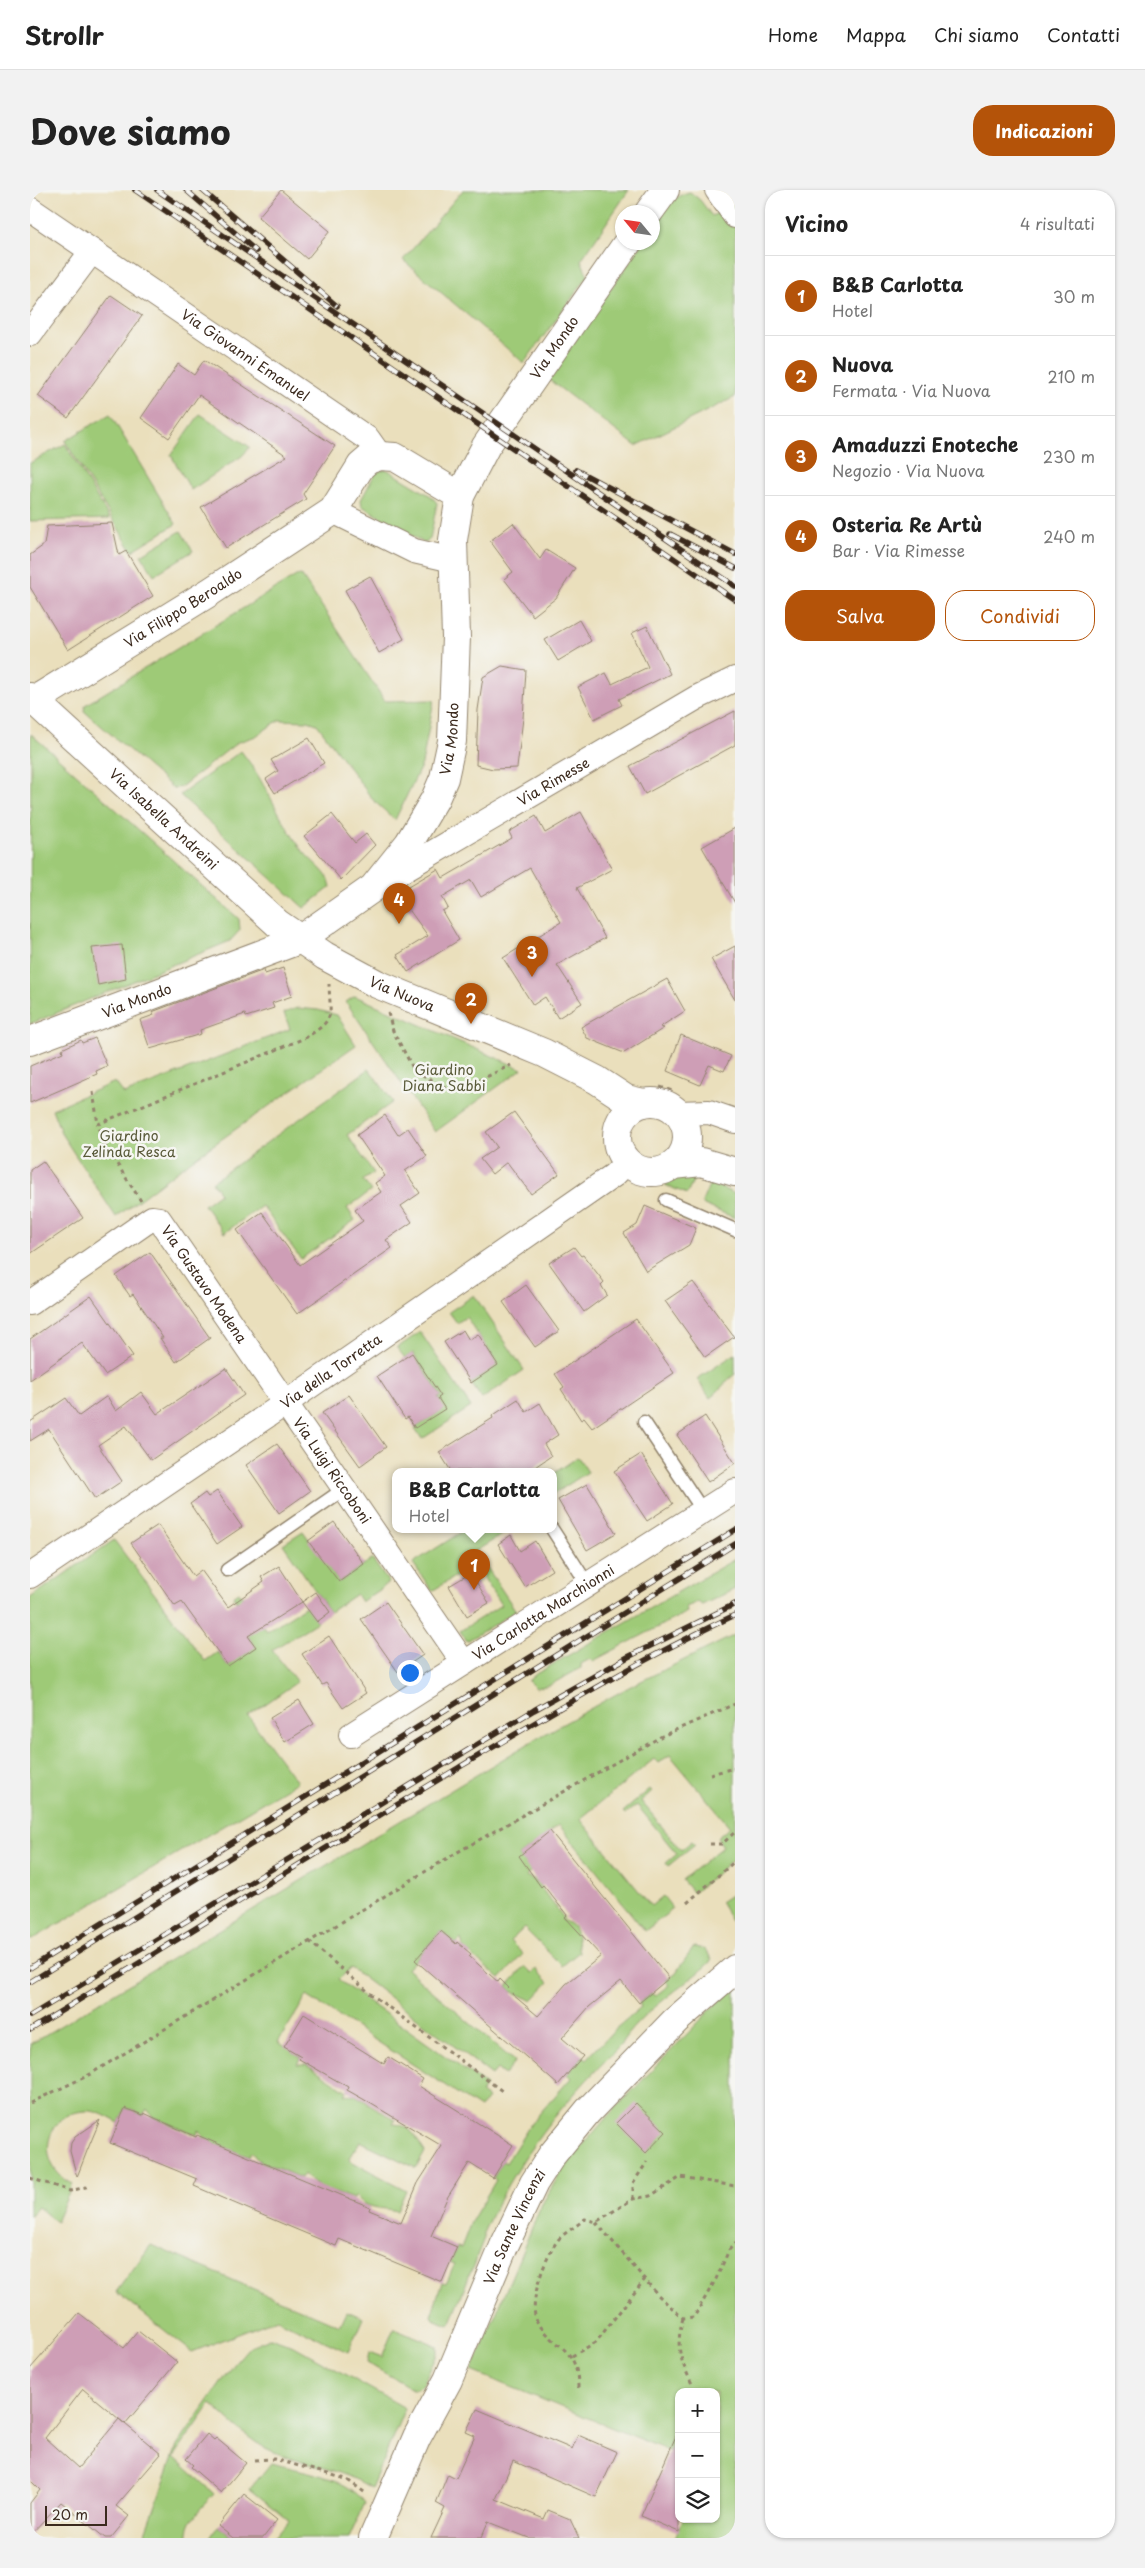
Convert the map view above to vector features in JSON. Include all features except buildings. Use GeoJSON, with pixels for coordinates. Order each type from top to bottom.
{"type":"FeatureCollection","features":[{"type":"Feature","properties":{"kind":"street"},"geometry":{"type":"LineString","coordinates":[[654,205],[665,190]]}},
{"type":"Feature","properties":{"kind":"street"},"geometry":{"type":"LineString","coordinates":[[717,190],[735,216]]}},
{"type":"Feature","properties":{"kind":"street","name":"Via Giovanni Emanuel"},"geometry":{"type":"LineString","coordinates":[[30,209],[368,439],[380,456]]}},
{"type":"Feature","properties":{"kind":"street","name":"Via Mondo"},"geometry":{"type":"LineString","coordinates":[[30,1041],[299,940],[373,888],[419,827],[435,799],[449,758],[452,741],[456,637],[453,560],[454,528],[460,496],[486,446],[622,250]]}},
{"type":"Feature","properties":{"kind":"street"},"geometry":{"type":"LineString","coordinates":[[30,334],[92,251]]}},
{"type":"Feature","properties":{"kind":"street"},"geometry":{"type":"LineString","coordinates":[[380,456],[395,457],[460,496]]}},
{"type":"Feature","properties":{"kind":"street","name":"Via Filippo Beroaldo"},"geometry":{"type":"LineString","coordinates":[[31,700],[210,592],[333,511],[361,466],[368,460],[380,456]]}},
{"type":"Feature","properties":{"kind":"street"},"geometry":{"type":"LineString","coordinates":[[333,511],[414,551],[453,560]]}},
{"type":"Feature","properties":{"kind":"street","name":"Via Rimesse"},"geometry":{"type":"LineString","coordinates":[[373,888],[696,698],[735,679]]}},
{"type":"Feature","properties":{"kind":"street","name":"Via Isabella Andreini"},"geometry":{"type":"LineString","coordinates":[[31,700],[277,923],[299,940]]}},
{"type":"Feature","properties":{"kind":"street","name":"Via Nuova"},"geometry":{"type":"LineString","coordinates":[[299,940],[377,984],[563,1062],[626,1099],[643,1104]]}},
{"type":"Feature","properties":{"kind":"street","name":"Via Nuova"},"geometry":{"type":"LineString","coordinates":[[563,1062],[602,1101],[617,1136]]}},
{"type":"Feature","properties":{"kind":"street"},"geometry":{"type":"LineString","coordinates":[[735,1163],[702,1146],[682,1121],[665,1104],[643,1104],[629,1111],[623,1118],[617,1136],[618,1145],[627,1162],[634,1168],[652,1172],[662,1171],[674,1165],[701,1162],[735,1172]]}},
{"type":"Feature","properties":{"kind":"street"},"geometry":{"type":"LineString","coordinates":[[682,1121],[709,1112],[735,1121]]}},
{"type":"Feature","properties":{"kind":"street"},"geometry":{"type":"LineString","coordinates":[[674,1165],[684,1154],[687,1145],[682,1121]]}},
{"type":"Feature","properties":{"kind":"street","name":"Via della Torretta"},"geometry":{"type":"LineString","coordinates":[[30,1576],[285,1403],[614,1175],[627,1162]]}},
{"type":"Feature","properties":{"kind":"street","name":"Via Gustavo Modena"},"geometry":{"type":"LineString","coordinates":[[30,1303],[152,1218],[159,1219],[285,1403]]}},
{"type":"Feature","properties":{"kind":"street","name":"Via Luigi Riccoboni"},"geometry":{"type":"LineString","coordinates":[[285,1403],[464,1663]]}},
{"type":"Feature","properties":{"kind":"street","name":"Via Carlotta Marchionni"},"geometry":{"type":"LineString","coordinates":[[351,1735],[735,1491]]}},
{"type":"Feature","properties":{"kind":"street","name":"Via Sante Vincenzi"},"geometry":{"type":"LineString","coordinates":[[373,2538],[417,2437],[448,2380],[521,2207],[538,2176],[571,2130],[631,2065],[710,1989],[735,1969]]}},
{"type":"Feature","properties":{"kind":"lane"},"geometry":{"type":"LineString","coordinates":[[666,1200],[735,1230]]}},
{"type":"Feature","properties":{"kind":"lane"},"geometry":{"type":"LineString","coordinates":[[644,1422],[703,1511]]}},
{"type":"Feature","properties":{"kind":"lane"},"geometry":{"type":"LineString","coordinates":[[227,1570],[344,1489]]}},
{"type":"Feature","properties":{"kind":"lane"},"geometry":{"type":"LineString","coordinates":[[555,1533],[588,1585]]}},
{"type":"Feature","properties":{"kind":"path"},"geometry":{"type":"LineString","coordinates":[[98,1124],[313,1033],[326,1025],[329,1018],[329,981]]}},
{"type":"Feature","properties":{"kind":"path"},"geometry":{"type":"LineString","coordinates":[[388,1008],[393,1031],[414,1070],[450,1090],[461,1088],[514,1063]]}},
{"type":"Feature","properties":{"kind":"path"},"geometry":{"type":"LineString","coordinates":[[93,1092],[98,1124],[104,1144],[152,1218]]}},
{"type":"Feature","properties":{"kind":"path"},"geometry":{"type":"LineString","coordinates":[[30,2103],[87,2076],[456,1852],[662,1736],[735,1704]]}},
{"type":"Feature","properties":{"kind":"path"},"geometry":{"type":"LineString","coordinates":[[710,1774],[735,1768]]}},
{"type":"Feature","properties":{"kind":"path"},"geometry":{"type":"LineString","coordinates":[[710,1844],[722,1844],[735,1832]]}},
{"type":"Feature","properties":{"kind":"path"},"geometry":{"type":"LineString","coordinates":[[687,1903],[735,1862]]}},
{"type":"Feature","properties":{"kind":"path"},"geometry":{"type":"LineString","coordinates":[[309,1941],[372,1995],[502,2091]]}},
{"type":"Feature","properties":{"kind":"path"},"geometry":{"type":"LineString","coordinates":[[633,2199],[633,2183],[646,2162]]}},
{"type":"Feature","properties":{"kind":"path"},"geometry":{"type":"LineString","coordinates":[[30,2178],[70,2191],[90,2186]]}},
{"type":"Feature","properties":{"kind":"path"},"geometry":{"type":"LineString","coordinates":[[596,2222],[633,2199],[650,2196],[681,2178],[735,2186]]}},
{"type":"Feature","properties":{"kind":"path"},"geometry":{"type":"LineString","coordinates":[[578,2388],[578,2371],[572,2356],[538,2322],[533,2312],[538,2281],[558,2240],[586,2219],[596,2222],[658,2294],[683,2318],[694,2317],[716,2279],[729,2250],[735,2243]]}},
{"type":"Feature","properties":{"kind":"path"},"geometry":{"type":"LineString","coordinates":[[572,2356],[596,2342],[645,2279]]}},
{"type":"Feature","properties":{"kind":"path"},"geometry":{"type":"LineString","coordinates":[[683,2318],[678,2338],[680,2359],[693,2386]]}},
{"type":"Feature","properties":{"kind":"path"},"geometry":{"type":"LineString","coordinates":[[255,2460],[274,2458],[346,2480],[387,2507]]}},
{"type":"Feature","properties":{"kind":"green space"},"geometry":{"type":"Polygon","coordinates":[[[463,190],[629,190],[619,205],[615,205],[615,210],[581,260],[588,276],[524,363],[403,260],[463,190]]]}},
{"type":"Feature","properties":{"kind":"green space"},"geometry":{"type":"Polygon","coordinates":[[[690,192],[700,200],[712,216],[735,204],[735,397],[636,446],[548,379],[638,250],[660,250],[660,217],[669,204],[682,194],[690,192]]]}},
{"type":"Feature","properties":{"kind":"green space"},"geometry":{"type":"Polygon","coordinates":[[[110,414],[176,524],[132,551],[65,441],[110,414]]]}},
{"type":"Feature","properties":{"kind":"green space"},"geometry":{"type":"Polygon","coordinates":[[[200,414],[250,447],[242,456],[191,490],[171,455],[200,414]]]}},
{"type":"Feature","properties":{"kind":"green space"},"geometry":{"type":"Polygon","coordinates":[[[65,444],[110,519],[30,521],[30,463],[65,444]]]}},
{"type":"Feature","properties":{"kind":"green space"},"geometry":{"type":"Polygon","coordinates":[[[386,469],[431,496],[437,503],[430,539],[424,543],[362,506],[361,500],[376,472],[386,469]]]}},
{"type":"Feature","properties":{"kind":"green space"},"geometry":{"type":"Polygon","coordinates":[[[181,531],[193,551],[154,575],[141,555],[181,531]]]}},
{"type":"Feature","properties":{"kind":"green space"},"geometry":{"type":"Polygon","coordinates":[[[301,575],[385,701],[434,700],[422,764],[395,820],[373,800],[317,724],[308,721],[279,720],[256,736],[238,742],[182,786],[174,789],[84,711],[85,705],[296,576],[301,575]]]}},
{"type":"Feature","properties":{"kind":"green space"},"geometry":{"type":"Polygon","coordinates":[[[31,734],[239,919],[240,930],[230,941],[30,1024],[31,734]]]}},
{"type":"Feature","properties":{"kind":"green space"},"geometry":{"type":"Polygon","coordinates":[[[241,751],[258,775],[294,839],[324,872],[330,882],[331,887],[304,908],[180,795],[241,751]]]}},
{"type":"Feature","properties":{"kind":"green space","name":"Giardino Diana Sabbi"},"geometry":{"type":"Polygon","coordinates":[[[355,996],[522,1069],[435,1132],[346,1002],[355,996]]]}},
{"type":"Feature","properties":{"kind":"green space","name":"Giardino Zelinda Resca"},"geometry":{"type":"Polygon","coordinates":[[[297,1008],[318,1010],[337,1015],[356,1045],[189,1162],[116,1217],[62,1135],[52,1109],[115,1082],[124,1094],[290,1029],[284,1013],[297,1008]]]}},
{"type":"Feature","properties":{"kind":"green space"},"geometry":{"type":"Polygon","coordinates":[[[369,1069],[393,1102],[347,1135],[374,1173],[363,1180],[371,1191],[347,1208],[355,1220],[301,1259],[262,1206],[224,1233],[204,1205],[220,1193],[212,1182],[369,1069]]]}},
{"type":"Feature","properties":{"kind":"green space"},"geometry":{"type":"Polygon","coordinates":[[[697,1174],[687,1194],[665,1185],[679,1177],[697,1174]]]}},
{"type":"Feature","properties":{"kind":"green space"},"geometry":{"type":"Polygon","coordinates":[[[710,1183],[735,1194],[735,1218],[704,1205],[702,1202],[710,1183]]]}},
{"type":"Feature","properties":{"kind":"green space"},"geometry":{"type":"Polygon","coordinates":[[[474,1295],[524,1370],[482,1399],[471,1383],[498,1364],[466,1317],[457,1323],[449,1312],[474,1295]]]}},
{"type":"Feature","properties":{"kind":"green space"},"geometry":{"type":"Polygon","coordinates":[[[420,1332],[471,1407],[422,1439],[415,1428],[444,1409],[438,1398],[441,1396],[413,1353],[405,1358],[397,1348],[420,1332]]]}},
{"type":"Feature","properties":{"kind":"green space"},"geometry":{"type":"Polygon","coordinates":[[[735,1354],[735,1374],[710,1398],[697,1379],[735,1354]]]}},
{"type":"Feature","properties":{"kind":"green space"},"geometry":{"type":"Polygon","coordinates":[[[578,1457],[588,1472],[557,1491],[557,1471],[578,1457]]]}},
{"type":"Feature","properties":{"kind":"green space"},"geometry":{"type":"Polygon","coordinates":[[[303,1531],[339,1582],[372,1559],[389,1583],[361,1602],[356,1594],[330,1612],[283,1544],[303,1531]]]}},
{"type":"Feature","properties":{"kind":"green space"},"geometry":{"type":"Polygon","coordinates":[[[460,1533],[505,1533],[476,1551],[516,1611],[467,1641],[460,1631],[501,1605],[475,1564],[432,1591],[413,1563],[460,1533]]]}},
{"type":"Feature","properties":{"kind":"green space"},"geometry":{"type":"Polygon","coordinates":[[[114,1540],[205,1661],[218,1652],[228,1666],[255,1647],[247,1634],[256,1628],[233,1596],[239,1592],[267,1631],[306,1606],[317,1622],[272,1650],[297,1682],[248,1716],[297,1782],[30,1941],[30,1598],[114,1540]]]}},
{"type":"Feature","properties":{"kind":"green space"},"geometry":{"type":"Polygon","coordinates":[[[735,1559],[735,1589],[702,1605],[698,1602],[686,1607],[687,1612],[593,1661],[590,1659],[581,1664],[581,1668],[550,1685],[536,1688],[528,1681],[536,1674],[735,1559]]]}},
{"type":"Feature","properties":{"kind":"green space"},"geometry":{"type":"Polygon","coordinates":[[[735,1635],[735,1858],[693,1893],[682,1880],[723,1846],[717,1838],[730,1827],[670,1755],[658,1763],[654,1759],[580,1819],[651,1906],[663,1896],[673,1909],[645,1931],[559,1825],[519,1856],[531,1871],[526,1876],[535,1880],[564,1918],[562,1920],[575,1929],[579,1952],[562,1966],[524,1928],[510,1941],[523,1954],[500,1979],[464,1949],[461,1939],[456,1944],[441,1931],[407,1969],[515,2062],[504,2075],[497,2069],[492,2075],[351,1968],[338,1980],[486,2085],[481,2093],[488,2098],[480,2108],[307,1996],[278,2042],[301,2057],[297,2064],[307,2064],[347,2091],[345,2094],[355,2095],[395,2120],[393,2124],[405,2127],[416,2137],[425,2152],[416,2168],[360,2141],[349,2160],[406,2190],[397,2211],[370,2206],[356,2196],[354,2199],[327,2190],[314,2183],[304,2174],[301,2178],[258,2160],[251,2152],[249,2157],[205,2139],[199,2130],[197,2135],[153,2117],[147,2109],[143,2115],[125,2108],[119,2123],[90,2111],[72,2114],[61,2120],[53,2130],[49,2141],[49,2153],[52,2165],[60,2175],[73,2184],[56,2222],[38,2207],[30,2216],[30,2044],[536,1739],[629,1687],[735,1635]]]}},
{"type":"Feature","properties":{"kind":"green space"},"geometry":{"type":"Polygon","coordinates":[[[650,1789],[652,1791],[641,1801],[681,1850],[692,1841],[695,1844],[668,1866],[666,1863],[677,1854],[637,1805],[625,1814],[623,1812],[650,1789]]]}},
{"type":"Feature","properties":{"kind":"green space"},"geometry":{"type":"Polygon","coordinates":[[[735,1892],[735,1927],[720,1902],[735,1892]]]}},
{"type":"Feature","properties":{"kind":"green space"},"geometry":{"type":"Polygon","coordinates":[[[694,1947],[704,1949],[712,1960],[637,2023],[627,2034],[620,2046],[560,2110],[526,2155],[497,2204],[484,2231],[484,2238],[451,2322],[449,2325],[433,2319],[431,2316],[442,2282],[446,2283],[455,2264],[450,2262],[457,2247],[461,2248],[471,2222],[496,2180],[493,2178],[503,2161],[506,2163],[532,2122],[571,2078],[567,2074],[583,2056],[587,2059],[614,2030],[641,2007],[639,2003],[651,1993],[655,1996],[669,1985],[665,1981],[674,1975],[694,1947]]]}},
{"type":"Feature","properties":{"kind":"green space"},"geometry":{"type":"Polygon","coordinates":[[[525,1966],[532,1973],[536,1969],[549,1982],[532,2000],[513,1992],[507,1986],[525,1966]]]}},
{"type":"Feature","properties":{"kind":"green space"},"geometry":{"type":"Polygon","coordinates":[[[735,1988],[735,2538],[675,2538],[681,2523],[720,2523],[720,2388],[675,2388],[675,2453],[472,2371],[542,2204],[564,2167],[607,2117],[718,2002],[735,1988]]]}},
{"type":"Feature","properties":{"kind":"green space"},"geometry":{"type":"Polygon","coordinates":[[[151,2245],[340,2326],[347,2311],[363,2318],[348,2352],[277,2319],[192,2352],[116,2292],[151,2245]]]}},
{"type":"Feature","properties":{"kind":"green space"},"geometry":{"type":"Polygon","coordinates":[[[394,2328],[438,2346],[438,2352],[424,2383],[418,2389],[413,2389],[367,2363],[369,2352],[382,2357],[394,2328]]]}},
{"type":"Feature","properties":{"kind":"green space"},"geometry":{"type":"Polygon","coordinates":[[[270,2338],[296,2347],[405,2408],[371,2488],[335,2471],[284,2456],[263,2447],[247,2436],[211,2404],[174,2457],[214,2494],[192,2520],[188,2538],[144,2538],[177,2446],[235,2363],[250,2346],[270,2338]]]}},
{"type":"Feature","properties":{"kind":"green space"},"geometry":{"type":"Polygon","coordinates":[[[271,2463],[322,2476],[347,2486],[357,2494],[365,2503],[349,2538],[274,2538],[289,2520],[250,2489],[271,2463]]]}},
{"type":"Feature","properties":{"kind":"green space"},"geometry":{"type":"Polygon","coordinates":[[[218,2526],[233,2538],[210,2538],[218,2526]]]}},
{"type":"Feature","properties":{"kind":"railway"},"geometry":{"type":"LineString","coordinates":[[135,190],[735,600]]}},
{"type":"Feature","properties":{"kind":"railway"},"geometry":{"type":"LineString","coordinates":[[157,190],[735,586]]}},
{"type":"Feature","properties":{"kind":"railway"},"geometry":{"type":"LineString","coordinates":[[186,190],[256,251]]}},
{"type":"Feature","properties":{"kind":"railway"},"geometry":{"type":"LineString","coordinates":[[202,190],[337,306]]}},
{"type":"Feature","properties":{"kind":"railway"},"geometry":{"type":"LineString","coordinates":[[576,470],[735,554]]}},
{"type":"Feature","properties":{"kind":"railway"},"geometry":{"type":"LineString","coordinates":[[670,534],[735,568]]}},
{"type":"Feature","properties":{"kind":"railway"},"geometry":{"type":"LineString","coordinates":[[30,1968],[735,1530]]}},
{"type":"Feature","properties":{"kind":"railway"},"geometry":{"type":"LineString","coordinates":[[30,1982],[735,1544]]}},
{"type":"Feature","properties":{"kind":"railway"},"geometry":{"type":"LineString","coordinates":[[30,2016],[534,1710],[628,1657],[735,1604]]}},
{"type":"Feature","properties":{"kind":"railway"},"geometry":{"type":"LineString","coordinates":[[30,2030],[458,1768],[629,1669],[735,1615]]}},
{"type":"Feature","properties":{"kind":"place","name":"Osteria Re Artù"},"geometry":{"type":"Point","coordinates":[399,924]}},
{"type":"Feature","properties":{"kind":"place","name":"Amaduzzi Enoteche"},"geometry":{"type":"Point","coordinates":[532,977]}},
{"type":"Feature","properties":{"kind":"place","name":"Nuova"},"geometry":{"type":"Point","coordinates":[471,1024]}},
{"type":"Feature","properties":{"kind":"place","name":"B&B Carlotta"},"geometry":{"type":"Point","coordinates":[474,1590]}}]}
